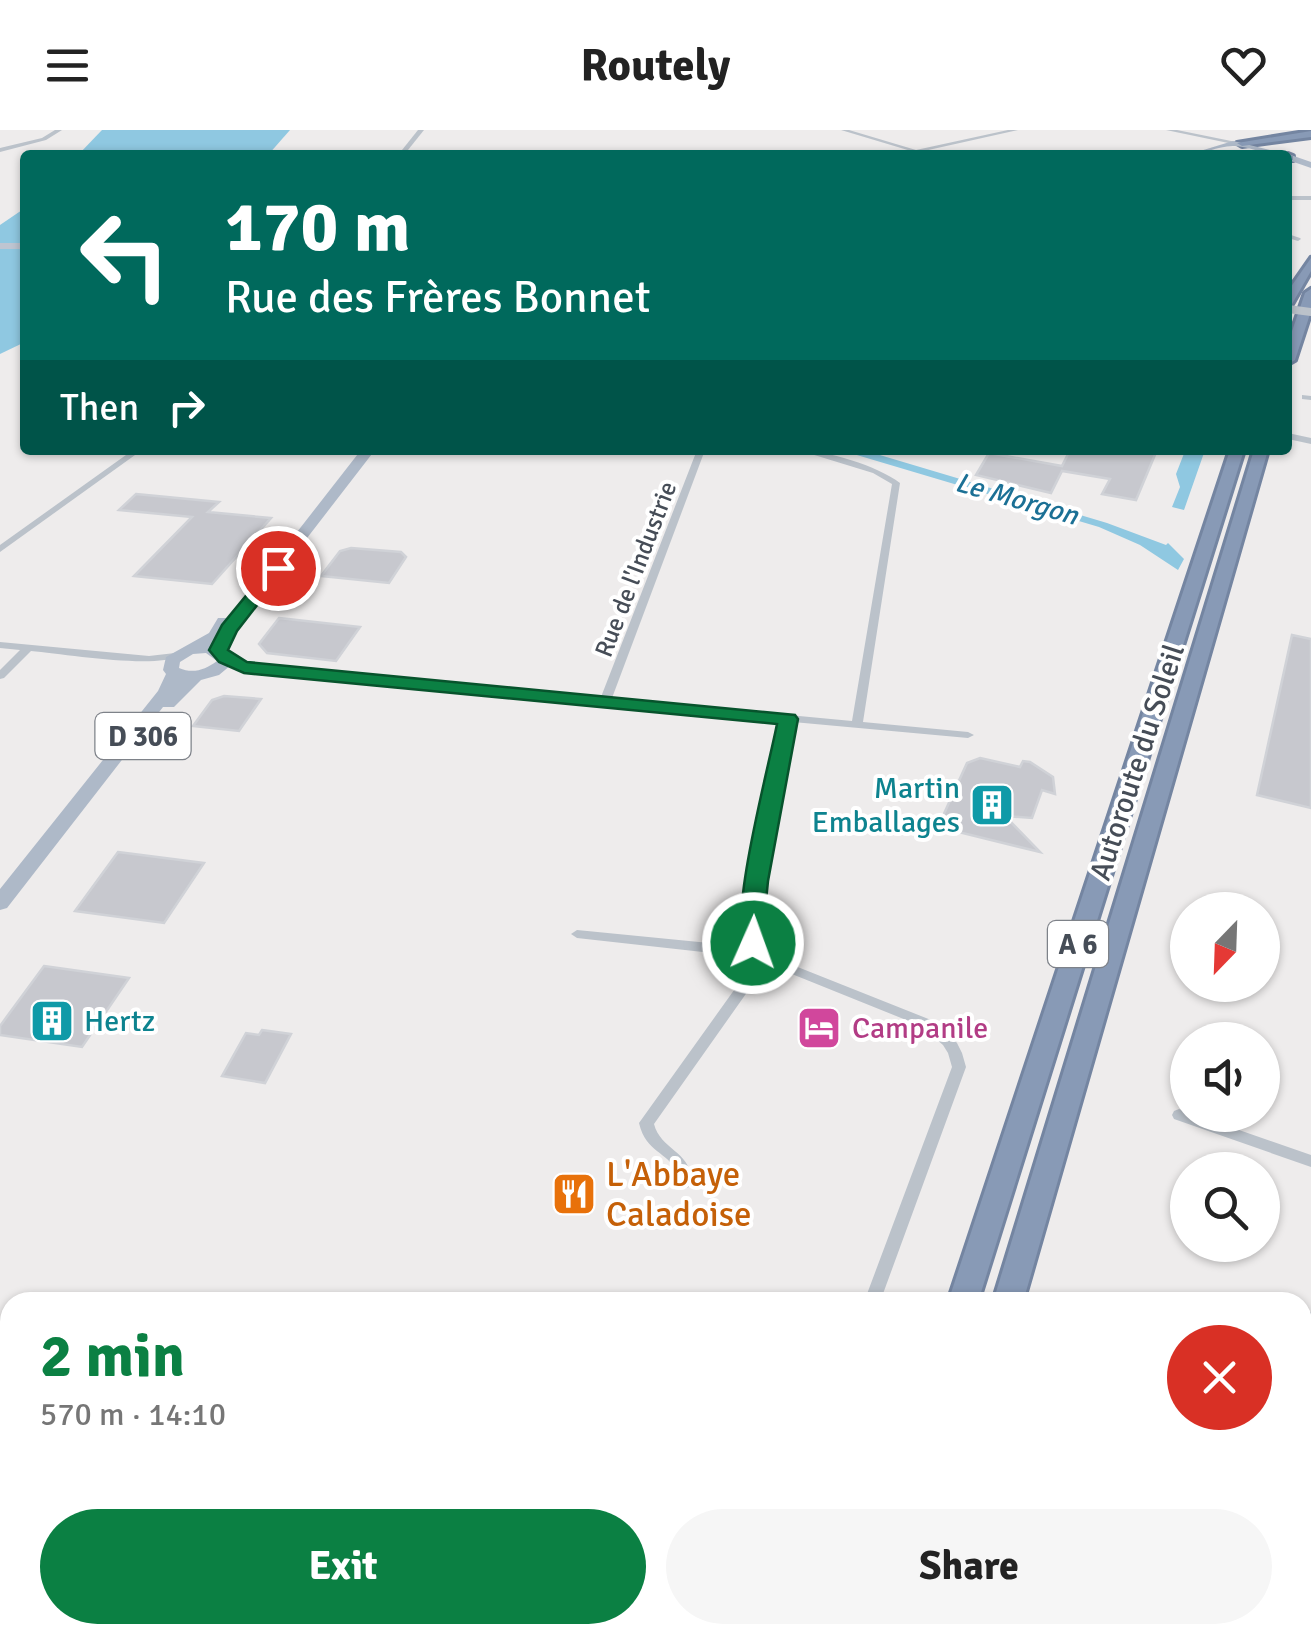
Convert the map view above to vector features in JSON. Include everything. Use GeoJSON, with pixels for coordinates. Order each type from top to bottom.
{"type":"FeatureCollection","features":[{"type":"Feature","properties":{"kind":"highway"},"geometry":{"type":"LineString","coordinates":[[1241,148],[1311,135]]}},
{"type":"Feature","properties":{"kind":"highway"},"geometry":{"type":"LineString","coordinates":[[1241,148],[1311,135]]}},
{"type":"Feature","properties":{"kind":"highway"},"geometry":{"type":"LineString","coordinates":[[1277,143],[1277,150]]}},
{"type":"Feature","properties":{"kind":"highway"},"geometry":{"type":"LineString","coordinates":[[1292,297],[1311,261]]}},
{"type":"Feature","properties":{"kind":"highway"},"geometry":{"type":"LineString","coordinates":[[1292,349],[1311,294]]}},
{"type":"Feature","properties":{"kind":"highway","name":"Autoroute du Soleil"},"geometry":{"type":"LineString","coordinates":[[966,1292],[1236,455]]}},
{"type":"Feature","properties":{"kind":"highway","name":"Autoroute du Soleil"},"geometry":{"type":"LineString","coordinates":[[1011,1292],[1259,455]]}},
{"type":"Feature","properties":{"kind":"main road"},"geometry":{"type":"LineString","coordinates":[[292,545],[269,567],[215,636],[173,665],[196,676],[221,659],[229,629],[364,455]]}},
{"type":"Feature","properties":{"kind":"main road"},"geometry":{"type":"LineString","coordinates":[[197,648],[221,659]]}},
{"type":"Feature","properties":{"kind":"main road","name":"D 306"},"geometry":{"type":"LineString","coordinates":[[0,902],[166,692],[173,665]]}},
{"type":"Feature","properties":{"kind":"main road","name":"D 306"},"geometry":{"type":"LineString","coordinates":[[87,794],[142,737],[175,693],[196,676]]}},
{"type":"Feature","properties":{"kind":"street"},"geometry":{"type":"LineString","coordinates":[[0,150],[44,139],[60,130]]}},
{"type":"Feature","properties":{"kind":"street"},"geometry":{"type":"LineString","coordinates":[[405,150],[421,130]]}},
{"type":"Feature","properties":{"kind":"street"},"geometry":{"type":"LineString","coordinates":[[844,130],[913,150],[1015,130]]}},
{"type":"Feature","properties":{"kind":"street"},"geometry":{"type":"LineString","coordinates":[[1160,130],[1241,148]]}},
{"type":"Feature","properties":{"kind":"street"},"geometry":{"type":"LineString","coordinates":[[1169,130],[1241,148]]}},
{"type":"Feature","properties":{"kind":"street"},"geometry":{"type":"LineString","coordinates":[[1292,237],[1298,238]]}},
{"type":"Feature","properties":{"kind":"street"},"geometry":{"type":"LineString","coordinates":[[0,550],[131,455]]}},
{"type":"Feature","properties":{"kind":"street","name":"Rue de l'Industrie"},"geometry":{"type":"LineString","coordinates":[[606,702],[700,455]]}},
{"type":"Feature","properties":{"kind":"street"},"geometry":{"type":"LineString","coordinates":[[820,455],[876,471],[896,483],[857,724]]}},
{"type":"Feature","properties":{"kind":"street"},"geometry":{"type":"LineString","coordinates":[[0,644],[150,658],[173,665]]}},
{"type":"Feature","properties":{"kind":"street"},"geometry":{"type":"LineString","coordinates":[[0,676],[28,648]]}},
{"type":"Feature","properties":{"kind":"street"},"geometry":{"type":"LineString","coordinates":[[221,659],[244,667],[968,735]]}},
{"type":"Feature","properties":{"kind":"street"},"geometry":{"type":"LineString","coordinates":[[762,954],[750,932],[756,881],[788,719]]}},
{"type":"Feature","properties":{"kind":"street"},"geometry":{"type":"LineString","coordinates":[[577,934],[762,954],[926,1023],[941,1033],[958,1054],[958,1066],[876,1292]]}},
{"type":"Feature","properties":{"kind":"street"},"geometry":{"type":"LineString","coordinates":[[684,1183],[685,1170],[678,1158],[657,1148],[647,1137],[646,1124],[762,954]]}},
{"type":"Feature","properties":{"kind":"street"},"geometry":{"type":"LineString","coordinates":[[1228,1132],[1311,1161]]}},
{"type":"Feature","properties":{"kind":"water"},"geometry":{"type":"Polygon","coordinates":[[[102,130],[290,130],[272,150],[83,150],[102,130]]]}},
{"type":"Feature","properties":{"kind":"water"},"geometry":{"type":"Polygon","coordinates":[[[20,211],[20,344],[0,354],[0,225],[20,211]]]}},
{"type":"Feature","properties":{"kind":"water","name":"Le Morgon"},"geometry":{"type":"Polygon","coordinates":[[[857,455],[880,455],[1107,523],[1168,543],[1184,559],[1178,570],[1140,545],[1099,527],[857,455]]]}},
{"type":"Feature","properties":{"kind":"water"},"geometry":{"type":"Polygon","coordinates":[[[1183,455],[1203,455],[1184,510],[1172,507],[1180,487],[1176,474],[1183,455]]]}},
{"type":"Feature","properties":{"kind":"building"},"geometry":{"type":"Polygon","coordinates":[[[988,455],[1062,466],[1068,455],[1155,455],[1136,500],[1102,494],[1110,479],[1062,471],[1051,493],[976,475],[988,455]]]}},
{"type":"Feature","properties":{"kind":"building"},"geometry":{"type":"Polygon","coordinates":[[[136,494],[219,502],[208,512],[271,518],[212,584],[134,576],[192,517],[119,510],[136,494]]]}},
{"type":"Feature","properties":{"kind":"building"},"geometry":{"type":"Polygon","coordinates":[[[351,548],[401,552],[406,557],[389,583],[321,576],[340,551],[351,548]]]}},
{"type":"Feature","properties":{"kind":"building"},"geometry":{"type":"Polygon","coordinates":[[[279,618],[360,627],[336,661],[267,653],[259,644],[279,618]]]}},
{"type":"Feature","properties":{"kind":"building"},"geometry":{"type":"Polygon","coordinates":[[[1292,635],[1311,639],[1311,808],[1257,795],[1292,635]]]}},
{"type":"Feature","properties":{"kind":"building"},"geometry":{"type":"Polygon","coordinates":[[[224,696],[261,699],[239,731],[193,726],[212,700],[224,696]]]}},
{"type":"Feature","properties":{"kind":"building","name":"Martin Emballages"},"geometry":{"type":"Polygon","coordinates":[[[980,758],[1020,767],[1023,761],[1030,762],[1053,777],[1055,794],[1042,790],[1032,818],[1005,816],[1040,852],[938,827],[967,763],[980,758]]]}},
{"type":"Feature","properties":{"kind":"building"},"geometry":{"type":"Polygon","coordinates":[[[118,852],[204,863],[164,923],[75,911],[118,852]]]}},
{"type":"Feature","properties":{"kind":"building"},"geometry":{"type":"Polygon","coordinates":[[[44,966],[129,978],[82,1047],[0,1035],[0,1026],[44,966]]]}},
{"type":"Feature","properties":{"kind":"building"},"geometry":{"type":"Polygon","coordinates":[[[262,1030],[291,1034],[265,1083],[222,1076],[246,1033],[259,1035],[262,1030]]]}},
{"type":"Feature","properties":{"kind":"place","name":"Martin Emballages"},"geometry":{"type":"Point","coordinates":[992,805]}},
{"type":"Feature","properties":{"kind":"place","name":"Hertz"},"geometry":{"type":"Point","coordinates":[52,1021]}},
{"type":"Feature","properties":{"kind":"place","name":"Campanile"},"geometry":{"type":"Point","coordinates":[819,1028]}},
{"type":"Feature","properties":{"kind":"place","name":"L'Abbaye Caladoise"},"geometry":{"type":"Point","coordinates":[574,1194]}},
{"type":"Feature","properties":{"kind":"route"},"geometry":{"type":"LineString","coordinates":[[278,568],[229,629],[218,650],[244,667],[788,719],[756,881],[750,932],[753,943]]}}]}
